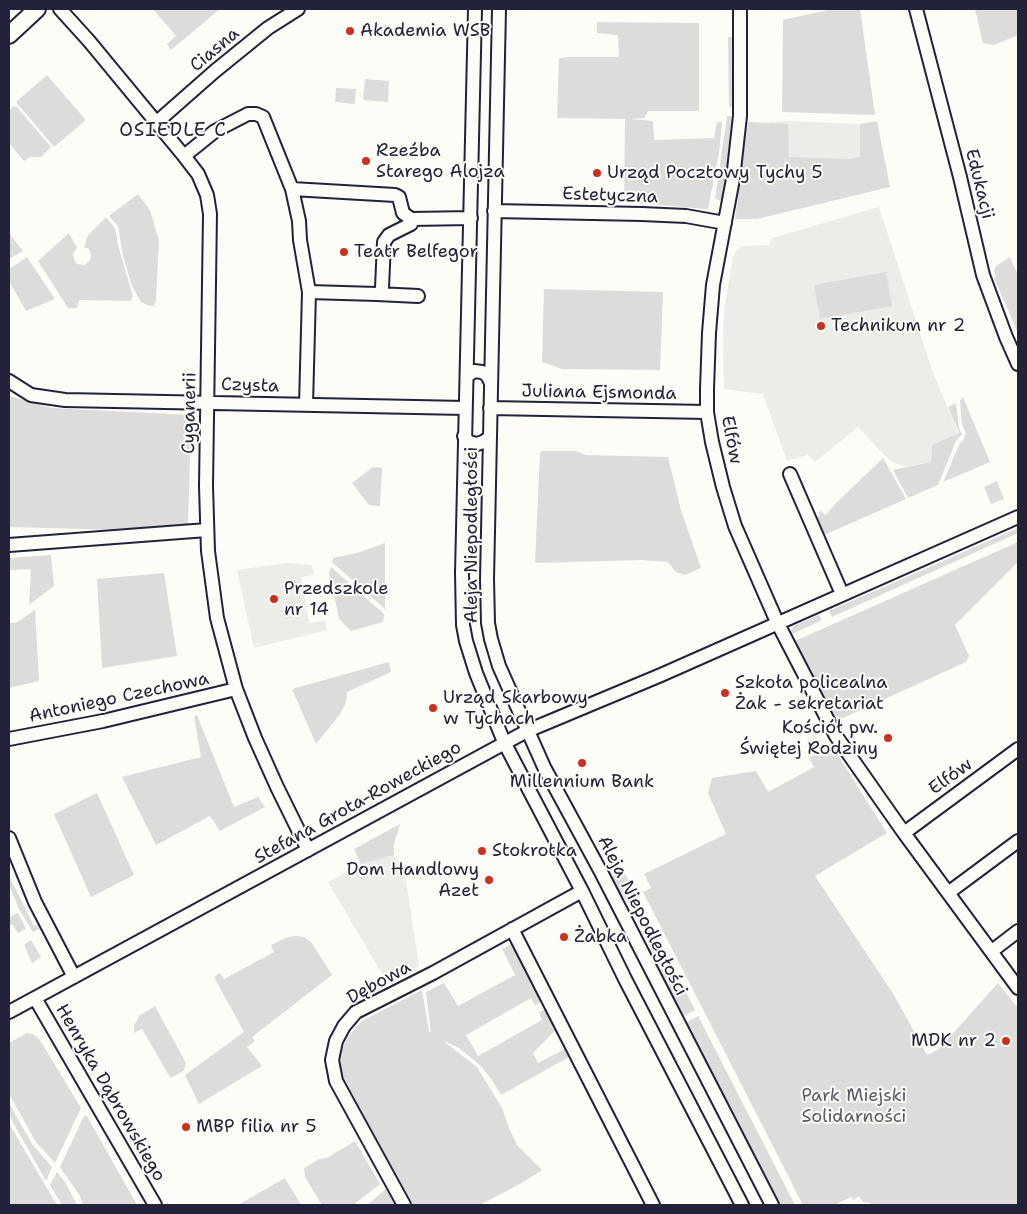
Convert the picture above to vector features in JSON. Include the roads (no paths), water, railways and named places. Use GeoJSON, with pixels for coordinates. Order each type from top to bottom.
{"type":"FeatureCollection","features":[{"type":"Feature","properties":{"kind":"main road"},"geometry":{"type":"LineString","coordinates":[[9,35],[37,9]]}},
{"type":"Feature","properties":{"kind":"street","name":"Cyganerii"},"geometry":{"type":"LineString","coordinates":[[60,9],[157,122],[198,174],[208,195],[210,214],[209,336],[206,403],[207,530],[217,618],[236,689],[269,771],[308,850]]}},
{"type":"Feature","properties":{"kind":"street","name":"Ciasna"},"geometry":{"type":"LineString","coordinates":[[157,122],[268,28],[298,9]]}},
{"type":"Feature","properties":{"kind":"street","name":"Aleja Niepodległości"},"geometry":{"type":"LineString","coordinates":[[475,9],[462,573],[463,625],[466,641],[476,673],[504,742],[742,1205]]}},
{"type":"Feature","properties":{"kind":"street","name":"Aleja Niepodległości"},"geometry":{"type":"LineString","coordinates":[[499,9],[489,438],[488,622],[499,666],[544,767],[602,874],[772,1205]]}},
{"type":"Feature","properties":{"kind":"street","name":"Elfów"},"geometry":{"type":"LineString","coordinates":[[740,9],[740,116],[733,179],[713,285],[709,333],[707,412],[722,487],[735,526],[777,622],[836,736],[904,833],[1018,988]]}},
{"type":"Feature","properties":{"kind":"street","name":"Edukacji"},"geometry":{"type":"LineString","coordinates":[[916,9],[960,176],[983,276],[1018,364]]}},
{"type":"Feature","properties":{"kind":"street"},"geometry":{"type":"LineString","coordinates":[[184,156],[215,131],[248,114],[256,114],[263,117],[292,189],[299,221],[308,292],[306,405]]}},
{"type":"Feature","properties":{"kind":"street"},"geometry":{"type":"LineString","coordinates":[[471,185],[480,181],[486,182],[495,190]]}},
{"type":"Feature","properties":{"kind":"street"},"geometry":{"type":"LineString","coordinates":[[292,189],[396,195],[399,197],[403,213],[411,219],[471,218]]}},
{"type":"Feature","properties":{"kind":"street","name":"Estetyczna"},"geometry":{"type":"LineString","coordinates":[[494,211],[686,216],[725,223]]}},
{"type":"Feature","properties":{"kind":"street"},"geometry":{"type":"LineString","coordinates":[[377,294],[382,288],[384,242],[389,235],[411,224]]}},
{"type":"Feature","properties":{"kind":"street"},"geometry":{"type":"LineString","coordinates":[[470,242],[475,246],[481,247],[488,245],[493,239]]}},
{"type":"Feature","properties":{"kind":"street"},"geometry":{"type":"LineString","coordinates":[[308,292],[418,296]]}},
{"type":"Feature","properties":{"kind":"street"},"geometry":{"type":"LineString","coordinates":[[467,376],[474,372],[482,372],[487,375],[491,383]]}},
{"type":"Feature","properties":{"kind":"street","name":"Czysta"},"geometry":{"type":"LineString","coordinates":[[9,382],[31,395],[52,399],[465,408]]}},
{"type":"Feature","properties":{"kind":"street","name":"Juliana Ejsmonda"},"geometry":{"type":"LineString","coordinates":[[490,408],[707,412]]}},
{"type":"Feature","properties":{"kind":"street"},"geometry":{"type":"LineString","coordinates":[[464,436],[469,442],[477,444],[489,438]]}},
{"type":"Feature","properties":{"kind":"street"},"geometry":{"type":"LineString","coordinates":[[790,474],[842,594]]}},
{"type":"Feature","properties":{"kind":"street","name":"Stefana Grota-Roweckiego"},"geometry":{"type":"LineString","coordinates":[[9,1012],[504,742],[1018,517]]}},
{"type":"Feature","properties":{"kind":"street"},"geometry":{"type":"LineString","coordinates":[[9,545],[207,530]]}},
{"type":"Feature","properties":{"kind":"street","name":"Antoniego Czechowa"},"geometry":{"type":"LineString","coordinates":[[9,739],[103,722],[236,689]]}},
{"type":"Feature","properties":{"kind":"street","name":"Elfów"},"geometry":{"type":"LineString","coordinates":[[904,833],[1018,749]]}},
{"type":"Feature","properties":{"kind":"street"},"geometry":{"type":"LineString","coordinates":[[9,838],[35,902],[74,977]]}},
{"type":"Feature","properties":{"kind":"street"},"geometry":{"type":"LineString","coordinates":[[948,893],[1018,841]]}},
{"type":"Feature","properties":{"kind":"street","name":"Dębowa"},"geometry":{"type":"LineString","coordinates":[[404,1205],[336,1081],[332,1060],[336,1041],[344,1026],[356,1012],[433,973],[582,891]]}},
{"type":"Feature","properties":{"kind":"street"},"geometry":{"type":"LineString","coordinates":[[512,928],[653,1205]]}},
{"type":"Feature","properties":{"kind":"street"},"geometry":{"type":"LineString","coordinates":[[992,951],[1018,931]]}},
{"type":"Feature","properties":{"kind":"street","name":"Henryka Dąbrowskiego"},"geometry":{"type":"LineString","coordinates":[[35,998],[155,1205]]}},
{"type":"Feature","properties":{"kind":"place","name":"Akademia WSB"},"geometry":{"type":"Point","coordinates":[350,31]}},
{"type":"Feature","properties":{"kind":"place","name":"Rzeźba Starego Alojza"},"geometry":{"type":"Point","coordinates":[366,161]}},
{"type":"Feature","properties":{"kind":"place","name":"Urząd Pocztowy Tychy 5"},"geometry":{"type":"Point","coordinates":[597,173]}},
{"type":"Feature","properties":{"kind":"place","name":"Teatr Belfegor"},"geometry":{"type":"Point","coordinates":[344,252]}},
{"type":"Feature","properties":{"kind":"place","name":"Technikum nr 2"},"geometry":{"type":"Point","coordinates":[821,326]}},
{"type":"Feature","properties":{"kind":"place","name":"Przedszkole nr 14"},"geometry":{"type":"Point","coordinates":[274,599]}},
{"type":"Feature","properties":{"kind":"place","name":"Szkoła policealna Żak - sekretariat"},"geometry":{"type":"Point","coordinates":[725,693]}},
{"type":"Feature","properties":{"kind":"place","name":"Urząd Skarbowy w Tychach"},"geometry":{"type":"Point","coordinates":[433,708]}},
{"type":"Feature","properties":{"kind":"place","name":"Kościół pw. Świętej Rodziny"},"geometry":{"type":"Point","coordinates":[888,738]}},
{"type":"Feature","properties":{"kind":"place","name":"Millennium Bank"},"geometry":{"type":"Point","coordinates":[582,763]}},
{"type":"Feature","properties":{"kind":"place","name":"Stokrotka"},"geometry":{"type":"Point","coordinates":[482,851]}},
{"type":"Feature","properties":{"kind":"place","name":"Dom Handlowy Azet"},"geometry":{"type":"Point","coordinates":[489,880]}},
{"type":"Feature","properties":{"kind":"place","name":"Żabka"},"geometry":{"type":"Point","coordinates":[564,937]}},
{"type":"Feature","properties":{"kind":"place","name":"MDK nr 2"},"geometry":{"type":"Point","coordinates":[1006,1041]}},
{"type":"Feature","properties":{"kind":"place","name":"MBP filia nr 5"},"geometry":{"type":"Point","coordinates":[186,1127]}},
{"type":"Feature","properties":{"kind":"district","name":"OSIEDLE C"},"geometry":{"type":"Point","coordinates":[173,131]}},
{"type":"Feature","properties":{"kind":"park label","name":"Park Miejski Solidarności"},"geometry":{"type":"Point","coordinates":[854,1106]}}]}
